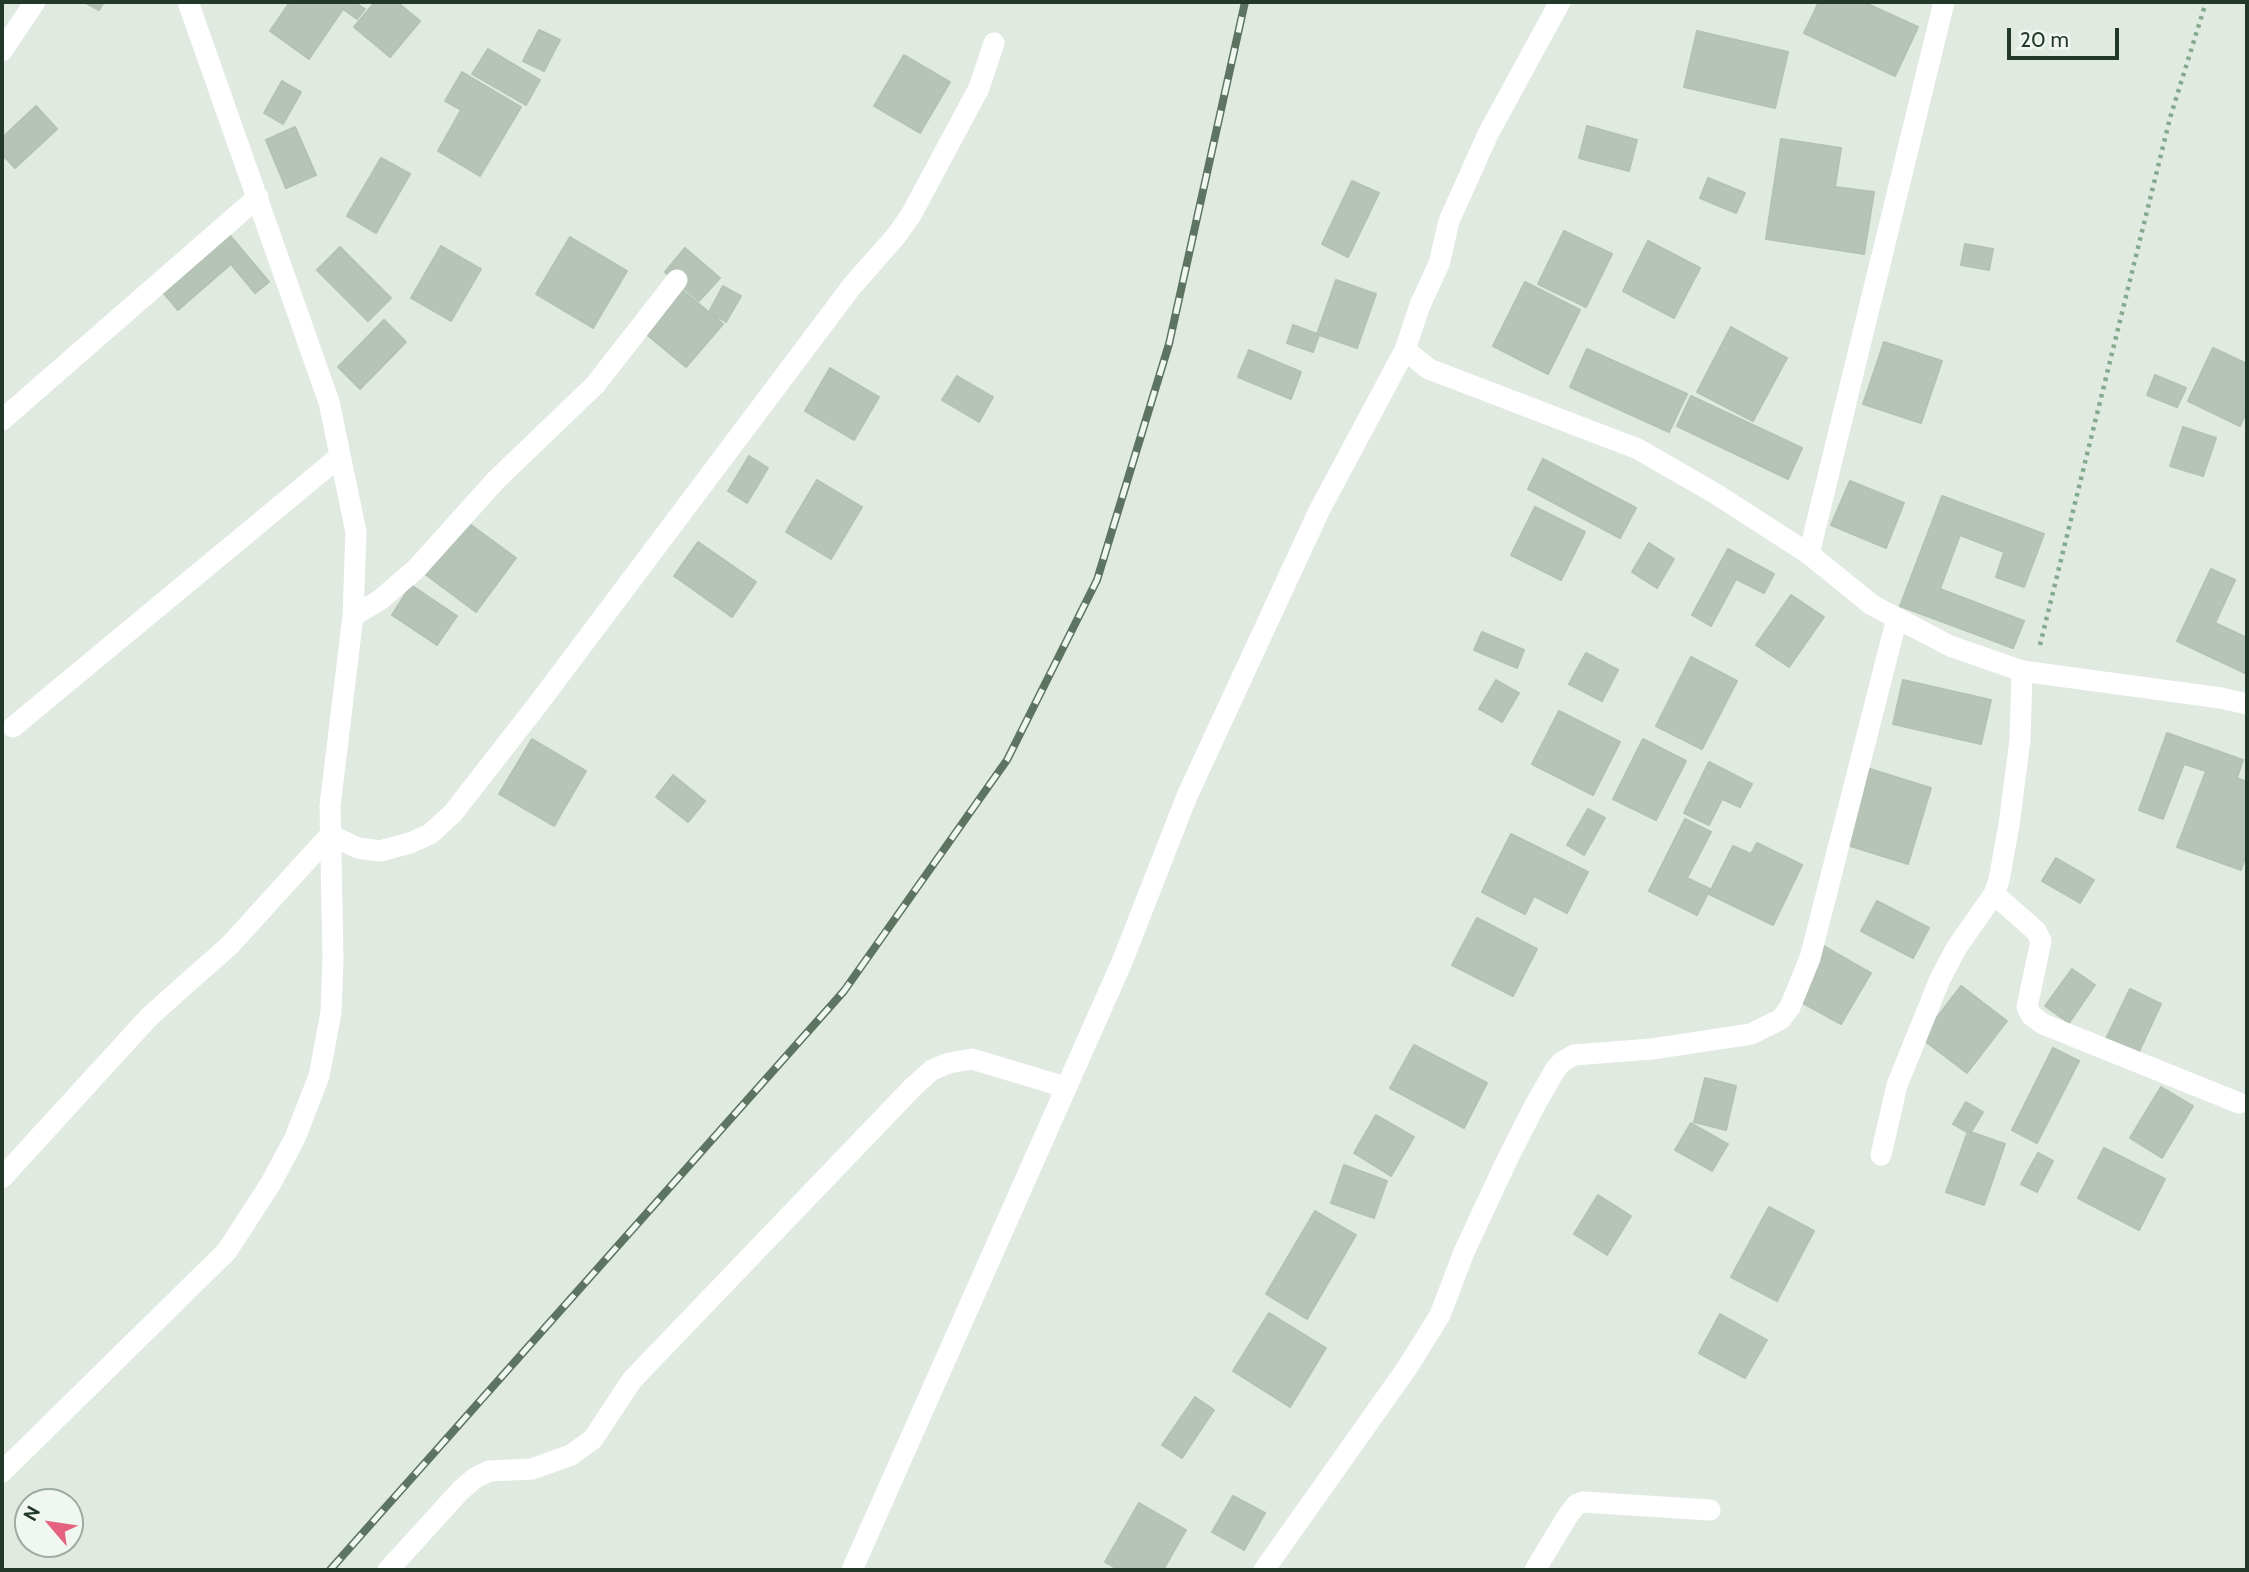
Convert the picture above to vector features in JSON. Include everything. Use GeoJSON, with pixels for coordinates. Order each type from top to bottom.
{"type":"FeatureCollection","features":[{"type":"Feature","properties":{"kind":"street"},"geometry":{"type":"LineString","coordinates":[[2,51],[35,2]]}},
{"type":"Feature","properties":{"kind":"street"},"geometry":{"type":"LineString","coordinates":[[2,1472],[227,1251],[271,1183],[296,1138],[319,1076],[331,1013],[333,958],[330,806],[353,616],[356,532],[329,402],[188,2]]}},
{"type":"Feature","properties":{"kind":"street"},"geometry":{"type":"LineString","coordinates":[[852,1570],[1122,962],[1187,796],[1320,511],[1405,350],[1420,305],[1439,264],[1449,221],[1488,134],[1560,2]]}},
{"type":"Feature","properties":{"kind":"street"},"geometry":{"type":"LineString","coordinates":[[1809,554],[1944,2]]}},
{"type":"Feature","properties":{"kind":"street"},"geometry":{"type":"LineString","coordinates":[[330,835],[358,848],[380,851],[430,834],[453,813],[852,286],[911,215],[979,88],[994,43]]}},
{"type":"Feature","properties":{"kind":"street"},"geometry":{"type":"LineString","coordinates":[[2,421],[258,197]]}},
{"type":"Feature","properties":{"kind":"street"},"geometry":{"type":"LineString","coordinates":[[353,616],[380,600],[408,576],[496,480],[594,385],[677,281]]}},
{"type":"Feature","properties":{"kind":"street"},"geometry":{"type":"LineString","coordinates":[[1405,350],[1429,369],[1638,449],[1716,494],[1809,554],[1872,606],[1950,646],[2028,672],[2221,698],[2247,704]]}},
{"type":"Feature","properties":{"kind":"street"},"geometry":{"type":"LineString","coordinates":[[13,727],[339,457]]}},
{"type":"Feature","properties":{"kind":"street"},"geometry":{"type":"LineString","coordinates":[[1264,1570],[1407,1368],[1440,1315],[1464,1252],[1507,1160],[1535,1105],[1562,1062],[1574,1055],[1652,1049],[1751,1034],[1781,1019],[1790,1007],[1810,958],[1897,618]]}},
{"type":"Feature","properties":{"kind":"street"},"geometry":{"type":"LineString","coordinates":[[1881,1155],[1897,1085],[1940,979],[1957,947],[1994,894],[1999,880],[2011,813],[2028,672]]}},
{"type":"Feature","properties":{"kind":"street"},"geometry":{"type":"LineString","coordinates":[[2,1178],[150,1016],[230,945],[330,835]]}},
{"type":"Feature","properties":{"kind":"street"},"geometry":{"type":"LineString","coordinates":[[1994,894],[2036,931],[2041,941],[2027,1007],[2031,1015],[2043,1024],[2238,1102]]}},
{"type":"Feature","properties":{"kind":"street"},"geometry":{"type":"LineString","coordinates":[[388,1570],[475,1478],[489,1471],[532,1469],[571,1455],[593,1439],[632,1380],[932,1070],[949,1063],[972,1059],[1065,1087]]}},
{"type":"Feature","properties":{"kind":"street"},"geometry":{"type":"LineString","coordinates":[[1535,1570],[1567,1517],[1576,1505],[1583,1502],[1710,1510]]}},
{"type":"Feature","properties":{"kind":"path"},"geometry":{"type":"LineString","coordinates":[[2028,672],[2170,118],[2206,2]]}},
{"type":"Feature","properties":{"kind":"building"},"geometry":{"type":"Polygon","coordinates":[[[84,2],[104,2],[99,10],[84,2]]]}},
{"type":"Feature","properties":{"kind":"building"},"geometry":{"type":"Polygon","coordinates":[[[290,2],[354,2],[365,9],[357,19],[343,9],[309,59],[270,31],[290,2]]]}},
{"type":"Feature","properties":{"kind":"building"},"geometry":{"type":"Polygon","coordinates":[[[375,2],[397,2],[420,21],[390,57],[354,27],[375,2]]]}},
{"type":"Feature","properties":{"kind":"building"},"geometry":{"type":"Polygon","coordinates":[[[1819,2],[1863,2],[1918,27],[1895,76],[1804,33],[1819,2]]]}},
{"type":"Feature","properties":{"kind":"building"},"geometry":{"type":"Polygon","coordinates":[[[539,30],[560,40],[544,71],[523,61],[539,30]]]}},
{"type":"Feature","properties":{"kind":"building"},"geometry":{"type":"Polygon","coordinates":[[[1697,31],[1788,52],[1775,108],[1684,87],[1697,31]]]}},
{"type":"Feature","properties":{"kind":"building"},"geometry":{"type":"Polygon","coordinates":[[[488,49],[540,80],[526,105],[472,74],[488,49]]]}},
{"type":"Feature","properties":{"kind":"building"},"geometry":{"type":"Polygon","coordinates":[[[904,55],[950,82],[920,133],[874,106],[904,55]]]}},
{"type":"Feature","properties":{"kind":"building"},"geometry":{"type":"Polygon","coordinates":[[[462,72],[521,107],[480,176],[438,151],[461,110],[445,101],[462,72]]]}},
{"type":"Feature","properties":{"kind":"building"},"geometry":{"type":"Polygon","coordinates":[[[282,81],[301,92],[283,124],[264,113],[282,81]]]}},
{"type":"Feature","properties":{"kind":"building"},"geometry":{"type":"Polygon","coordinates":[[[36,106],[57,129],[15,168],[2,154],[2,138],[36,106]]]}},
{"type":"Feature","properties":{"kind":"building"},"geometry":{"type":"Polygon","coordinates":[[[1587,126],[1637,140],[1629,171],[1579,158],[1587,126]]]}},
{"type":"Feature","properties":{"kind":"building"},"geometry":{"type":"Polygon","coordinates":[[[295,127],[316,175],[286,188],[266,140],[295,127]]]}},
{"type":"Feature","properties":{"kind":"building"},"geometry":{"type":"Polygon","coordinates":[[[1781,139],[1841,148],[1835,187],[1874,192],[1864,254],[1766,239],[1781,139]]]}},
{"type":"Feature","properties":{"kind":"building"},"geometry":{"type":"Polygon","coordinates":[[[381,158],[410,174],[376,233],[347,216],[381,158]]]}},
{"type":"Feature","properties":{"kind":"building"},"geometry":{"type":"Polygon","coordinates":[[[1708,178],[1745,193],[1736,213],[1700,198],[1708,178]]]}},
{"type":"Feature","properties":{"kind":"building"},"geometry":{"type":"Polygon","coordinates":[[[1352,181],[1379,193],[1348,257],[1322,244],[1352,181]]]}},
{"type":"Feature","properties":{"kind":"building"},"geometry":{"type":"Polygon","coordinates":[[[1564,231],[1612,254],[1586,307],[1538,284],[1564,231]]]}},
{"type":"Feature","properties":{"kind":"building"},"geometry":{"type":"Polygon","coordinates":[[[227,232],[269,282],[255,293],[231,264],[178,310],[161,290],[227,232]]]}},
{"type":"Feature","properties":{"kind":"building"},"geometry":{"type":"Polygon","coordinates":[[[570,237],[627,271],[593,328],[536,294],[570,237]]]}},
{"type":"Feature","properties":{"kind":"building"},"geometry":{"type":"Polygon","coordinates":[[[1648,241],[1700,268],[1674,318],[1623,291],[1648,241]]]}},
{"type":"Feature","properties":{"kind":"building"},"geometry":{"type":"Polygon","coordinates":[[[1965,244],[1993,249],[1989,270],[1961,265],[1965,244]]]}},
{"type":"Feature","properties":{"kind":"building"},"geometry":{"type":"Polygon","coordinates":[[[441,246],[481,269],[451,321],[411,298],[441,246]]]}},
{"type":"Feature","properties":{"kind":"building"},"geometry":{"type":"Polygon","coordinates":[[[340,247],[391,298],[368,321],[317,270],[340,247]]]}},
{"type":"Feature","properties":{"kind":"building"},"geometry":{"type":"Polygon","coordinates":[[[685,248],[720,278],[699,301],[665,272],[685,248]]]}},
{"type":"Feature","properties":{"kind":"building"},"geometry":{"type":"Polygon","coordinates":[[[670,280],[723,324],[686,367],[633,323],[670,280]]]}},
{"type":"Feature","properties":{"kind":"building"},"geometry":{"type":"Polygon","coordinates":[[[1336,280],[1376,294],[1357,348],[1319,335],[1313,352],[1287,343],[1293,325],[1317,334],[1336,280]]]}},
{"type":"Feature","properties":{"kind":"building"},"geometry":{"type":"Polygon","coordinates":[[[1525,282],[1580,310],[1548,374],[1493,346],[1525,282]]]}},
{"type":"Feature","properties":{"kind":"building"},"geometry":{"type":"Polygon","coordinates":[[[723,286],[741,296],[726,322],[709,312],[723,286]]]}},
{"type":"Feature","properties":{"kind":"building"},"geometry":{"type":"Polygon","coordinates":[[[384,320],[406,342],[360,389],[338,367],[384,320]]]}},
{"type":"Feature","properties":{"kind":"building"},"geometry":{"type":"Polygon","coordinates":[[[1731,327],[1787,358],[1753,421],[1697,392],[1731,327]]]}},
{"type":"Feature","properties":{"kind":"building"},"geometry":{"type":"Polygon","coordinates":[[[1884,342],[1942,361],[1921,423],[1863,404],[1884,342]]]}},
{"type":"Feature","properties":{"kind":"building"},"geometry":{"type":"Polygon","coordinates":[[[2213,348],[2247,364],[2247,411],[2240,426],[2188,401],[2213,348]]]}},
{"type":"Feature","properties":{"kind":"building"},"geometry":{"type":"Polygon","coordinates":[[[1587,349],[1687,394],[1669,432],[1570,387],[1587,349]]]}},
{"type":"Feature","properties":{"kind":"building"},"geometry":{"type":"Polygon","coordinates":[[[1249,350],[1301,372],[1291,399],[1238,377],[1249,350]]]}},
{"type":"Feature","properties":{"kind":"building"},"geometry":{"type":"Polygon","coordinates":[[[830,368],[879,397],[854,440],[805,411],[830,368]]]}},
{"type":"Feature","properties":{"kind":"building"},"geometry":{"type":"Polygon","coordinates":[[[2155,375],[2186,388],[2177,407],[2147,395],[2155,375]]]}},
{"type":"Feature","properties":{"kind":"building"},"geometry":{"type":"Polygon","coordinates":[[[957,376],[993,397],[979,422],[942,400],[957,376]]]}},
{"type":"Feature","properties":{"kind":"building"},"geometry":{"type":"Polygon","coordinates":[[[1691,396],[1802,448],[1788,479],[1677,426],[1691,396]]]}},
{"type":"Feature","properties":{"kind":"building"},"geometry":{"type":"Polygon","coordinates":[[[2183,427],[2216,438],[2203,476],[2170,466],[2183,427]]]}},
{"type":"Feature","properties":{"kind":"building"},"geometry":{"type":"Polygon","coordinates":[[[749,456],[768,468],[747,503],[728,491],[749,456]]]}},
{"type":"Feature","properties":{"kind":"building"},"geometry":{"type":"Polygon","coordinates":[[[1543,459],[1636,508],[1620,538],[1528,489],[1543,459]]]}},
{"type":"Feature","properties":{"kind":"building"},"geometry":{"type":"Polygon","coordinates":[[[817,480],[862,507],[831,559],[786,532],[817,480]]]}},
{"type":"Feature","properties":{"kind":"building"},"geometry":{"type":"Polygon","coordinates":[[[1850,481],[1904,503],[1886,548],[1831,525],[1850,481]]]}},
{"type":"Feature","properties":{"kind":"building"},"geometry":{"type":"Polygon","coordinates":[[[1942,496],[2044,534],[2024,587],[1996,577],[2004,552],[1960,535],[1940,589],[2024,621],[2013,648],[1900,606],[1942,496]]]}},
{"type":"Feature","properties":{"kind":"building"},"geometry":{"type":"Polygon","coordinates":[[[1535,507],[1585,532],[1561,580],[1511,555],[1535,507]]]}},
{"type":"Feature","properties":{"kind":"building"},"geometry":{"type":"Polygon","coordinates":[[[460,517],[516,558],[476,612],[421,571],[460,517]]]}},
{"type":"Feature","properties":{"kind":"building"},"geometry":{"type":"Polygon","coordinates":[[[698,542],[756,582],[732,617],[674,576],[698,542]]]}},
{"type":"Feature","properties":{"kind":"building"},"geometry":{"type":"Polygon","coordinates":[[[1649,543],[1674,559],[1657,588],[1632,572],[1649,543]]]}},
{"type":"Feature","properties":{"kind":"building"},"geometry":{"type":"Polygon","coordinates":[[[1728,549],[1774,574],[1764,593],[1736,579],[1711,626],[1692,615],[1728,549]]]}},
{"type":"Feature","properties":{"kind":"building"},"geometry":{"type":"Polygon","coordinates":[[[2211,569],[2235,580],[2215,623],[2247,638],[2247,674],[2177,641],[2211,569]]]}},
{"type":"Feature","properties":{"kind":"building"},"geometry":{"type":"Polygon","coordinates":[[[411,585],[457,616],[437,645],[392,615],[411,585]]]}},
{"type":"Feature","properties":{"kind":"building"},"geometry":{"type":"Polygon","coordinates":[[[1791,595],[1824,617],[1789,667],[1756,645],[1791,595]]]}},
{"type":"Feature","properties":{"kind":"building"},"geometry":{"type":"Polygon","coordinates":[[[1482,632],[1524,650],[1517,668],[1474,650],[1482,632]]]}},
{"type":"Feature","properties":{"kind":"building"},"geometry":{"type":"Polygon","coordinates":[[[1586,653],[1618,670],[1602,701],[1569,684],[1586,653]]]}},
{"type":"Feature","properties":{"kind":"building"},"geometry":{"type":"Polygon","coordinates":[[[1691,657],[1737,681],[1702,749],[1656,726],[1691,657]]]}},
{"type":"Feature","properties":{"kind":"building"},"geometry":{"type":"Polygon","coordinates":[[[1496,680],[1519,693],[1502,722],[1479,709],[1496,680]]]}},
{"type":"Feature","properties":{"kind":"building"},"geometry":{"type":"Polygon","coordinates":[[[1903,680],[1991,700],[1981,744],[1893,724],[1903,680]]]}},
{"type":"Feature","properties":{"kind":"building"},"geometry":{"type":"Polygon","coordinates":[[[1559,711],[1620,742],[1593,795],[1532,764],[1559,711]]]}},
{"type":"Feature","properties":{"kind":"building"},"geometry":{"type":"Polygon","coordinates":[[[2167,733],[2243,760],[2237,778],[2247,782],[2247,852],[2241,870],[2177,847],[2206,771],[2184,764],[2163,819],[2139,810],[2167,733]]]}},
{"type":"Feature","properties":{"kind":"building"},"geometry":{"type":"Polygon","coordinates":[[[532,739],[586,771],[554,826],[499,794],[532,739]]]}},
{"type":"Feature","properties":{"kind":"building"},"geometry":{"type":"Polygon","coordinates":[[[1643,739],[1686,761],[1656,820],[1613,799],[1643,739]]]}},
{"type":"Feature","properties":{"kind":"building"},"geometry":{"type":"Polygon","coordinates":[[[1709,762],[1752,784],[1740,807],[1722,799],[1709,825],[1684,813],[1709,762]]]}},
{"type":"Feature","properties":{"kind":"building"},"geometry":{"type":"Polygon","coordinates":[[[1870,769],[1931,788],[1908,864],[1847,845],[1870,769]]]}},
{"type":"Feature","properties":{"kind":"building"},"geometry":{"type":"Polygon","coordinates":[[[673,775],[705,801],[688,822],[656,797],[673,775]]]}},
{"type":"Feature","properties":{"kind":"building"},"geometry":{"type":"Polygon","coordinates":[[[1588,809],[1605,818],[1584,855],[1567,845],[1588,809]]]}},
{"type":"Feature","properties":{"kind":"building"},"geometry":{"type":"Polygon","coordinates":[[[1685,819],[1711,832],[1687,878],[1710,889],[1697,915],[1649,891],[1685,819]]]}},
{"type":"Feature","properties":{"kind":"building"},"geometry":{"type":"Polygon","coordinates":[[[1511,834],[1588,872],[1567,913],[1534,896],[1525,914],[1482,892],[1511,834]]]}},
{"type":"Feature","properties":{"kind":"building"},"geometry":{"type":"Polygon","coordinates":[[[1757,843],[1802,865],[1773,925],[1709,894],[1733,846],[1751,854],[1757,843]]]}},
{"type":"Feature","properties":{"kind":"building"},"geometry":{"type":"Polygon","coordinates":[[[2056,858],[2094,880],[2080,903],[2042,881],[2056,858]]]}},
{"type":"Feature","properties":{"kind":"building"},"geometry":{"type":"Polygon","coordinates":[[[1877,901],[1929,928],[1913,958],[1861,931],[1877,901]]]}},
{"type":"Feature","properties":{"kind":"building"},"geometry":{"type":"Polygon","coordinates":[[[1477,918],[1537,949],[1513,996],[1452,965],[1477,918]]]}},
{"type":"Feature","properties":{"kind":"building"},"geometry":{"type":"Polygon","coordinates":[[[1822,945],[1871,973],[1841,1024],[1792,997],[1822,945]]]}},
{"type":"Feature","properties":{"kind":"building"},"geometry":{"type":"Polygon","coordinates":[[[2072,969],[2095,985],[2069,1023],[2045,1006],[2072,969]]]}},
{"type":"Feature","properties":{"kind":"building"},"geometry":{"type":"Polygon","coordinates":[[[1961,986],[2007,1021],[1967,1073],[1921,1038],[1961,986]]]}},
{"type":"Feature","properties":{"kind":"building"},"geometry":{"type":"Polygon","coordinates":[[[2130,989],[2161,1004],[2136,1058],[2104,1043],[2130,989]]]}},
{"type":"Feature","properties":{"kind":"building"},"geometry":{"type":"Polygon","coordinates":[[[1414,1045],[1487,1083],[1464,1128],[1390,1088],[1414,1045]]]}},
{"type":"Feature","properties":{"kind":"building"},"geometry":{"type":"Polygon","coordinates":[[[2053,1048],[2079,1061],[2037,1143],[2012,1130],[2053,1048]]]}},
{"type":"Feature","properties":{"kind":"building"},"geometry":{"type":"Polygon","coordinates":[[[1705,1078],[1736,1086],[1726,1130],[1694,1122],[1705,1078]]]}},
{"type":"Feature","properties":{"kind":"building"},"geometry":{"type":"Polygon","coordinates":[[[2161,1087],[2193,1106],[2162,1158],[2130,1138],[2161,1087]]]}},
{"type":"Feature","properties":{"kind":"building"},"geometry":{"type":"Polygon","coordinates":[[[1966,1102],[1983,1112],[1970,1134],[1953,1124],[1966,1102]]]}},
{"type":"Feature","properties":{"kind":"building"},"geometry":{"type":"Polygon","coordinates":[[[1376,1115],[1414,1137],[1391,1176],[1354,1153],[1376,1115]]]}},
{"type":"Feature","properties":{"kind":"building"},"geometry":{"type":"Polygon","coordinates":[[[1691,1123],[1728,1144],[1712,1171],[1675,1150],[1691,1123]]]}},
{"type":"Feature","properties":{"kind":"building"},"geometry":{"type":"Polygon","coordinates":[[[1968,1131],[2005,1144],[1984,1205],[1946,1192],[1968,1131]]]}},
{"type":"Feature","properties":{"kind":"building"},"geometry":{"type":"Polygon","coordinates":[[[2104,1148],[2165,1179],[2139,1230],[2078,1198],[2104,1148]]]}},
{"type":"Feature","properties":{"kind":"building"},"geometry":{"type":"Polygon","coordinates":[[[2038,1153],[2053,1161],[2037,1192],[2021,1184],[2038,1153]]]}},
{"type":"Feature","properties":{"kind":"building"},"geometry":{"type":"Polygon","coordinates":[[[1344,1165],[1387,1181],[1374,1218],[1331,1203],[1344,1165]]]}},
{"type":"Feature","properties":{"kind":"building"},"geometry":{"type":"Polygon","coordinates":[[[1598,1195],[1631,1216],[1607,1255],[1574,1234],[1598,1195]]]}},
{"type":"Feature","properties":{"kind":"building"},"geometry":{"type":"Polygon","coordinates":[[[1769,1207],[1814,1231],[1777,1301],[1731,1277],[1769,1207]]]}},
{"type":"Feature","properties":{"kind":"building"},"geometry":{"type":"Polygon","coordinates":[[[1315,1211],[1356,1235],[1307,1319],[1266,1294],[1315,1211]]]}},
{"type":"Feature","properties":{"kind":"building"},"geometry":{"type":"Polygon","coordinates":[[[1269,1313],[1326,1348],[1290,1407],[1233,1371],[1269,1313]]]}},
{"type":"Feature","properties":{"kind":"building"},"geometry":{"type":"Polygon","coordinates":[[[1720,1314],[1767,1340],[1745,1378],[1699,1353],[1720,1314]]]}},
{"type":"Feature","properties":{"kind":"building"},"geometry":{"type":"Polygon","coordinates":[[[1195,1397],[1214,1410],[1182,1458],[1162,1445],[1195,1397]]]}},
{"type":"Feature","properties":{"kind":"building"},"geometry":{"type":"Polygon","coordinates":[[[1233,1496],[1265,1513],[1244,1550],[1212,1532],[1233,1496]]]}},
{"type":"Feature","properties":{"kind":"building"},"geometry":{"type":"Polygon","coordinates":[[[1139,1503],[1186,1530],[1163,1570],[1119,1570],[1105,1562],[1139,1503]]]}},
{"type":"Feature","properties":{"kind":"railway"},"geometry":{"type":"LineString","coordinates":[[330,1570],[844,991],[1007,760],[1097,580],[1169,344],[1245,2]]}}]}
